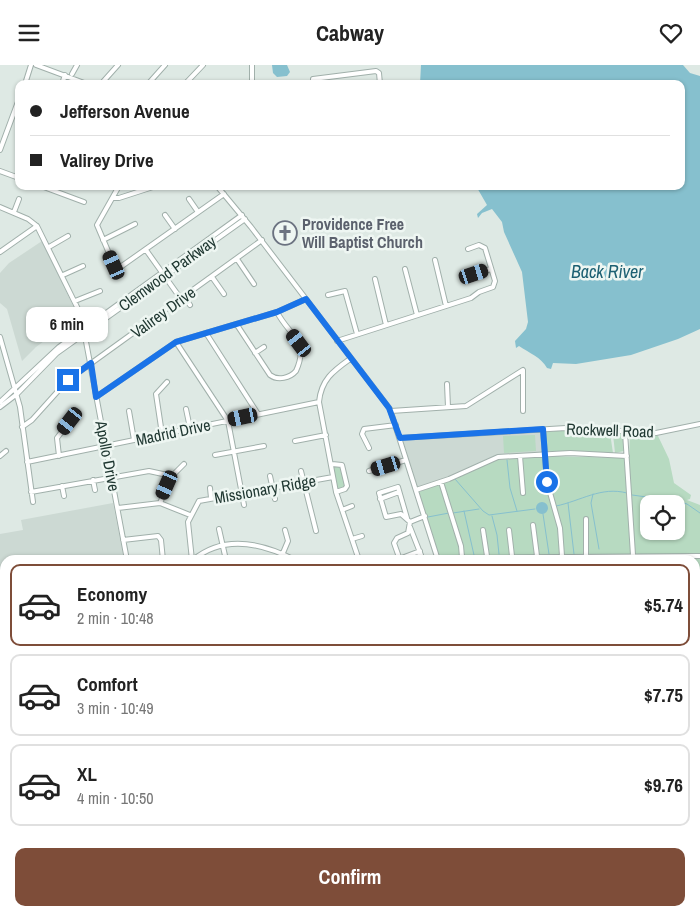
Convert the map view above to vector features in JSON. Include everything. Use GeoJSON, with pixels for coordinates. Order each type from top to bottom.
{"type":"FeatureCollection","features":[{"type":"Feature","properties":{"kind":"street"},"geometry":{"type":"LineString","coordinates":[[26,80],[32,65]]}},
{"type":"Feature","properties":{"kind":"street"},"geometry":{"type":"LineString","coordinates":[[36,65],[77,80]]}},
{"type":"Feature","properties":{"kind":"street"},"geometry":{"type":"LineString","coordinates":[[72,74],[77,65]]}},
{"type":"Feature","properties":{"kind":"street"},"geometry":{"type":"LineString","coordinates":[[105,80],[118,65]]}},
{"type":"Feature","properties":{"kind":"street"},"geometry":{"type":"LineString","coordinates":[[151,80],[164,65]]}},
{"type":"Feature","properties":{"kind":"street"},"geometry":{"type":"LineString","coordinates":[[189,80],[203,65]]}},
{"type":"Feature","properties":{"kind":"street"},"geometry":{"type":"LineString","coordinates":[[252,65],[252,80]]}},
{"type":"Feature","properties":{"kind":"street"},"geometry":{"type":"LineString","coordinates":[[319,80],[376,71],[379,73],[380,80]]}},
{"type":"Feature","properties":{"kind":"street"},"geometry":{"type":"LineString","coordinates":[[63,80],[65,75]]}},
{"type":"Feature","properties":{"kind":"street"},"geometry":{"type":"LineString","coordinates":[[0,150],[15,110]]}},
{"type":"Feature","properties":{"kind":"street"},"geometry":{"type":"LineString","coordinates":[[0,171],[15,177]]}},
{"type":"Feature","properties":{"kind":"street"},"geometry":{"type":"LineString","coordinates":[[51,190],[84,202]]}},
{"type":"Feature","properties":{"kind":"street"},"geometry":{"type":"LineString","coordinates":[[117,190],[98,222],[98,229],[118,268],[224,194]]}},
{"type":"Feature","properties":{"kind":"street"},"geometry":{"type":"LineString","coordinates":[[113,198],[119,198],[144,190]]}},
{"type":"Feature","properties":{"kind":"street"},"geometry":{"type":"LineString","coordinates":[[220,190],[262,241],[391,411],[437,555]]}},
{"type":"Feature","properties":{"kind":"street"},"geometry":{"type":"LineString","coordinates":[[14,212],[18,199]]}},
{"type":"Feature","properties":{"kind":"street"},"geometry":{"type":"LineString","coordinates":[[189,199],[198,212]]}},
{"type":"Feature","properties":{"kind":"street","name":"Apollo Drive"},"geometry":{"type":"LineString","coordinates":[[0,207],[14,212],[37,226],[75,301],[91,363],[126,555]]}},
{"type":"Feature","properties":{"kind":"street"},"geometry":{"type":"LineString","coordinates":[[165,215],[175,229]]}},
{"type":"Feature","properties":{"kind":"street","name":"Clemwood Parkway"},"geometry":{"type":"LineString","coordinates":[[0,407],[46,357],[243,217]]}},
{"type":"Feature","properties":{"kind":"street"},"geometry":{"type":"LineString","coordinates":[[103,240],[135,224]]}},
{"type":"Feature","properties":{"kind":"street"},"geometry":{"type":"LineString","coordinates":[[0,252],[37,226]]}},
{"type":"Feature","properties":{"kind":"street"},"geometry":{"type":"LineString","coordinates":[[49,247],[68,236]]}},
{"type":"Feature","properties":{"kind":"street","name":"Valirey Drive"},"geometry":{"type":"LineString","coordinates":[[22,427],[32,420],[68,380],[262,241]]}},
{"type":"Feature","properties":{"kind":"street"},"geometry":{"type":"LineString","coordinates":[[337,341],[471,298],[479,292],[492,287],[495,281],[483,246],[468,249]]}},
{"type":"Feature","properties":{"kind":"street"},"geometry":{"type":"LineString","coordinates":[[146,250],[163,275],[190,305]]}},
{"type":"Feature","properties":{"kind":"street"},"geometry":{"type":"LineString","coordinates":[[237,259],[254,284]]}},
{"type":"Feature","properties":{"kind":"street"},"geometry":{"type":"LineString","coordinates":[[435,260],[446,306]]}},
{"type":"Feature","properties":{"kind":"street"},"geometry":{"type":"LineString","coordinates":[[63,275],[83,265]]}},
{"type":"Feature","properties":{"kind":"street"},"geometry":{"type":"LineString","coordinates":[[405,269],[417,315]]}},
{"type":"Feature","properties":{"kind":"street"},"geometry":{"type":"LineString","coordinates":[[474,274],[491,269]]}},
{"type":"Feature","properties":{"kind":"street"},"geometry":{"type":"LineString","coordinates":[[212,277],[224,293]]}},
{"type":"Feature","properties":{"kind":"street"},"geometry":{"type":"LineString","coordinates":[[375,279],[386,325]]}},
{"type":"Feature","properties":{"kind":"street"},"geometry":{"type":"LineString","coordinates":[[75,301],[100,291]]}},
{"type":"Feature","properties":{"kind":"street"},"geometry":{"type":"LineString","coordinates":[[328,295],[345,291],[357,334]]}},
{"type":"Feature","properties":{"kind":"street"},"geometry":{"type":"LineString","coordinates":[[96,397],[176,342],[277,312],[306,299]]}},
{"type":"Feature","properties":{"kind":"street"},"geometry":{"type":"LineString","coordinates":[[237,325],[273,377],[287,377],[296,371],[301,357],[301,346],[277,312]]}},
{"type":"Feature","properties":{"kind":"street"},"geometry":{"type":"LineString","coordinates":[[206,333],[258,414]]}},
{"type":"Feature","properties":{"kind":"street"},"geometry":{"type":"LineString","coordinates":[[0,337],[16,391],[33,502]]}},
{"type":"Feature","properties":{"kind":"street"},"geometry":{"type":"LineString","coordinates":[[176,342],[228,421],[244,505]]}},
{"type":"Feature","properties":{"kind":"street"},"geometry":{"type":"LineString","coordinates":[[255,353],[264,347]]}},
{"type":"Feature","properties":{"kind":"street"},"geometry":{"type":"LineString","coordinates":[[350,359],[328,375],[322,387],[319,402],[336,492],[357,555]]}},
{"type":"Feature","properties":{"kind":"street"},"geometry":{"type":"LineString","coordinates":[[391,411],[466,406],[522,370],[523,411]]}},
{"type":"Feature","properties":{"kind":"street"},"geometry":{"type":"LineString","coordinates":[[162,434],[156,394],[167,382]]}},
{"type":"Feature","properties":{"kind":"street"},"geometry":{"type":"LineString","coordinates":[[446,384],[448,407]]}},
{"type":"Feature","properties":{"kind":"street","name":"Clemwood Parkway"},"geometry":{"type":"LineString","coordinates":[[0,402],[16,391]]}},
{"type":"Feature","properties":{"kind":"street","name":"Madrid Drive"},"geometry":{"type":"LineString","coordinates":[[27,462],[319,402]]}},
{"type":"Feature","properties":{"kind":"street"},"geometry":{"type":"LineString","coordinates":[[186,409],[190,428]]}},
{"type":"Feature","properties":{"kind":"street"},"geometry":{"type":"LineString","coordinates":[[129,411],[134,440]]}},
{"type":"Feature","properties":{"kind":"street"},"geometry":{"type":"LineString","coordinates":[[59,456],[57,438],[70,421]]}},
{"type":"Feature","properties":{"kind":"street","name":"Rockwell Road"},"geometry":{"type":"LineString","coordinates":[[400,438],[566,428],[656,433],[700,424]]}},
{"type":"Feature","properties":{"kind":"street"},"geometry":{"type":"LineString","coordinates":[[368,448],[362,434],[364,429],[396,425]]}},
{"type":"Feature","properties":{"kind":"street"},"geometry":{"type":"LineString","coordinates":[[543,429],[547,482],[560,528],[562,555]]}},
{"type":"Feature","properties":{"kind":"street"},"geometry":{"type":"LineString","coordinates":[[586,519],[586,555],[633,555],[625,431]]}},
{"type":"Feature","properties":{"kind":"street"},"geometry":{"type":"LineString","coordinates":[[295,441],[326,435]]}},
{"type":"Feature","properties":{"kind":"street"},"geometry":{"type":"LineString","coordinates":[[215,455],[264,446]]}},
{"type":"Feature","properties":{"kind":"street"},"geometry":{"type":"LineString","coordinates":[[0,456],[6,451]]}},
{"type":"Feature","properties":{"kind":"street"},"geometry":{"type":"LineString","coordinates":[[416,490],[441,482],[495,458],[545,454],[627,456]]}},
{"type":"Feature","properties":{"kind":"street"},"geometry":{"type":"LineString","coordinates":[[520,456],[523,493]]}},
{"type":"Feature","properties":{"kind":"street"},"geometry":{"type":"LineString","coordinates":[[495,458],[495,465]]}},
{"type":"Feature","properties":{"kind":"street"},"geometry":{"type":"LineString","coordinates":[[369,471],[406,460]]}},
{"type":"Feature","properties":{"kind":"street"},"geometry":{"type":"LineString","coordinates":[[160,503],[172,476],[184,464]]}},
{"type":"Feature","properties":{"kind":"street"},"geometry":{"type":"LineString","coordinates":[[332,464],[342,465],[346,484],[345,489],[336,492]]}},
{"type":"Feature","properties":{"kind":"street"},"geometry":{"type":"LineString","coordinates":[[32,492],[149,471],[172,476]]}},
{"type":"Feature","properties":{"kind":"street"},"geometry":{"type":"LineString","coordinates":[[301,471],[316,531]]}},
{"type":"Feature","properties":{"kind":"street"},"geometry":{"type":"LineString","coordinates":[[270,476],[275,499]]}},
{"type":"Feature","properties":{"kind":"street","name":"Missionary Ridge"},"geometry":{"type":"LineString","coordinates":[[190,515],[199,501],[333,477]]}},
{"type":"Feature","properties":{"kind":"street"},"geometry":{"type":"LineString","coordinates":[[93,480],[95,491]]}},
{"type":"Feature","properties":{"kind":"street"},"geometry":{"type":"LineString","coordinates":[[441,482],[461,546],[462,555]]}},
{"type":"Feature","properties":{"kind":"street"},"geometry":{"type":"LineString","coordinates":[[62,486],[64,496]]}},
{"type":"Feature","properties":{"kind":"street"},"geometry":{"type":"LineString","coordinates":[[421,555],[410,527],[409,520],[400,492],[397,487],[379,493],[386,517],[400,514],[409,520],[425,517]]}},
{"type":"Feature","properties":{"kind":"street"},"geometry":{"type":"LineString","coordinates":[[210,488],[211,498]]}},
{"type":"Feature","properties":{"kind":"street"},"geometry":{"type":"LineString","coordinates":[[118,508],[160,503],[190,515],[187,529],[191,555]]}},
{"type":"Feature","properties":{"kind":"street"},"geometry":{"type":"LineString","coordinates":[[342,510],[352,507]]}},
{"type":"Feature","properties":{"kind":"street"},"geometry":{"type":"LineString","coordinates":[[533,525],[537,555]]}},
{"type":"Feature","properties":{"kind":"street"},"geometry":{"type":"LineString","coordinates":[[399,555],[395,541],[408,533],[410,527]]}},
{"type":"Feature","properties":{"kind":"street"},"geometry":{"type":"LineString","coordinates":[[218,529],[225,555]]}},
{"type":"Feature","properties":{"kind":"street"},"geometry":{"type":"LineString","coordinates":[[482,530],[488,555]]}},
{"type":"Feature","properties":{"kind":"street"},"geometry":{"type":"LineString","coordinates":[[508,530],[512,555]]}},
{"type":"Feature","properties":{"kind":"street"},"geometry":{"type":"LineString","coordinates":[[199,555],[205,551],[236,543],[256,544],[283,554],[288,541],[286,531]]}},
{"type":"Feature","properties":{"kind":"street"},"geometry":{"type":"LineString","coordinates":[[123,540],[158,536],[162,555]]}},
{"type":"Feature","properties":{"kind":"street"},"geometry":{"type":"LineString","coordinates":[[352,539],[362,536]]}},
{"type":"Feature","properties":{"kind":"street"},"geometry":{"type":"LineString","coordinates":[[410,555],[420,551]]}},
{"type":"Feature","properties":{"kind":"shaded area"},"geometry":{"type":"Polygon","coordinates":[[[42,241],[78,316],[36,347],[22,361],[7,309],[0,303],[0,273],[9,263],[42,241]]]}},
{"type":"Feature","properties":{"kind":"shaded area"},"geometry":{"type":"Polygon","coordinates":[[[541,431],[542,456],[497,460],[419,492],[403,441],[541,431]]]}},
{"type":"Feature","properties":{"kind":"shaded area"},"geometry":{"type":"Polygon","coordinates":[[[113,503],[123,555],[0,555],[0,534],[23,530],[21,520],[113,503]]]}},
{"type":"Feature","properties":{"kind":"green space"},"geometry":{"type":"Polygon","coordinates":[[[566,430],[610,433],[613,453],[547,451],[546,432],[566,430]]]}},
{"type":"Feature","properties":{"kind":"green space"},"geometry":{"type":"Polygon","coordinates":[[[613,434],[623,434],[624,451],[615,453],[613,434]]]}},
{"type":"Feature","properties":{"kind":"green space"},"geometry":{"type":"Polygon","coordinates":[[[630,434],[658,436],[669,459],[674,483],[691,495],[690,499],[687,500],[700,505],[700,555],[438,555],[419,492],[497,460],[546,456],[629,458],[630,434]]]}},
{"type":"Feature","properties":{"kind":"green space"},"geometry":{"type":"Polygon","coordinates":[[[535,435],[536,451],[504,453],[503,436],[535,435]]]}},
{"type":"Feature","properties":{"kind":"green space"},"geometry":{"type":"Polygon","coordinates":[[[332,464],[340,464],[347,486],[336,492],[332,464]]]}},
{"type":"Feature","properties":{"kind":"water"},"geometry":{"type":"Polygon","coordinates":[[[272,65],[287,65],[290,72],[287,76],[277,77],[273,73],[272,65]]]}},
{"type":"Feature","properties":{"kind":"water","name":"Back River"},"geometry":{"type":"Polygon","coordinates":[[[421,65],[683,65],[690,73],[700,76],[700,329],[678,339],[631,355],[576,364],[553,363],[551,369],[547,368],[534,355],[519,346],[516,348],[515,341],[526,329],[528,322],[522,272],[504,232],[502,222],[492,209],[482,213],[478,218],[477,214],[487,205],[478,190],[685,190],[685,80],[420,80],[421,65]]]}},
{"type":"Feature","properties":{"kind":"water"},"geometry":{"type":"Polygon","coordinates":[[[540,502],[544,502],[548,508],[544,514],[540,514],[536,510],[536,506],[540,502]]]}},
{"type":"Feature","properties":{"kind":"waterway"},"geometry":{"type":"LineString","coordinates":[[507,460],[510,488],[517,511]]}},
{"type":"Feature","properties":{"kind":"waterway"},"geometry":{"type":"LineString","coordinates":[[455,479],[483,511],[489,515],[535,509]]}},
{"type":"Feature","properties":{"kind":"waterway"},"geometry":{"type":"LineString","coordinates":[[556,506],[608,491],[627,493]]}},
{"type":"Feature","properties":{"kind":"waterway"},"geometry":{"type":"LineString","coordinates":[[593,494],[591,503],[599,549]]}},
{"type":"Feature","properties":{"kind":"waterway"},"geometry":{"type":"LineString","coordinates":[[632,495],[676,501],[687,504],[700,513]]}},
{"type":"Feature","properties":{"kind":"waterway"},"geometry":{"type":"LineString","coordinates":[[568,503],[574,554]]}},
{"type":"Feature","properties":{"kind":"waterway"},"geometry":{"type":"LineString","coordinates":[[453,513],[479,509]]}},
{"type":"Feature","properties":{"kind":"waterway"},"geometry":{"type":"LineString","coordinates":[[464,511],[474,555]]}},
{"type":"Feature","properties":{"kind":"waterway"},"geometry":{"type":"LineString","coordinates":[[428,517],[449,513]]}},
{"type":"Feature","properties":{"kind":"waterway"},"geometry":{"type":"LineString","coordinates":[[543,514],[549,554]]}},
{"type":"Feature","properties":{"kind":"waterway"},"geometry":{"type":"LineString","coordinates":[[492,516],[499,554]]}},
{"type":"Feature","properties":{"kind":"place","name":"Providence Free Will Baptist Church"},"geometry":{"type":"Point","coordinates":[285,233]}},
{"type":"Feature","properties":{"kind":"route"},"geometry":{"type":"LineString","coordinates":[[68,380],[91,363],[96,397],[176,342],[194,335],[213,332],[277,312],[306,299],[389,408],[400,438],[543,429],[547,482]]}}]}
